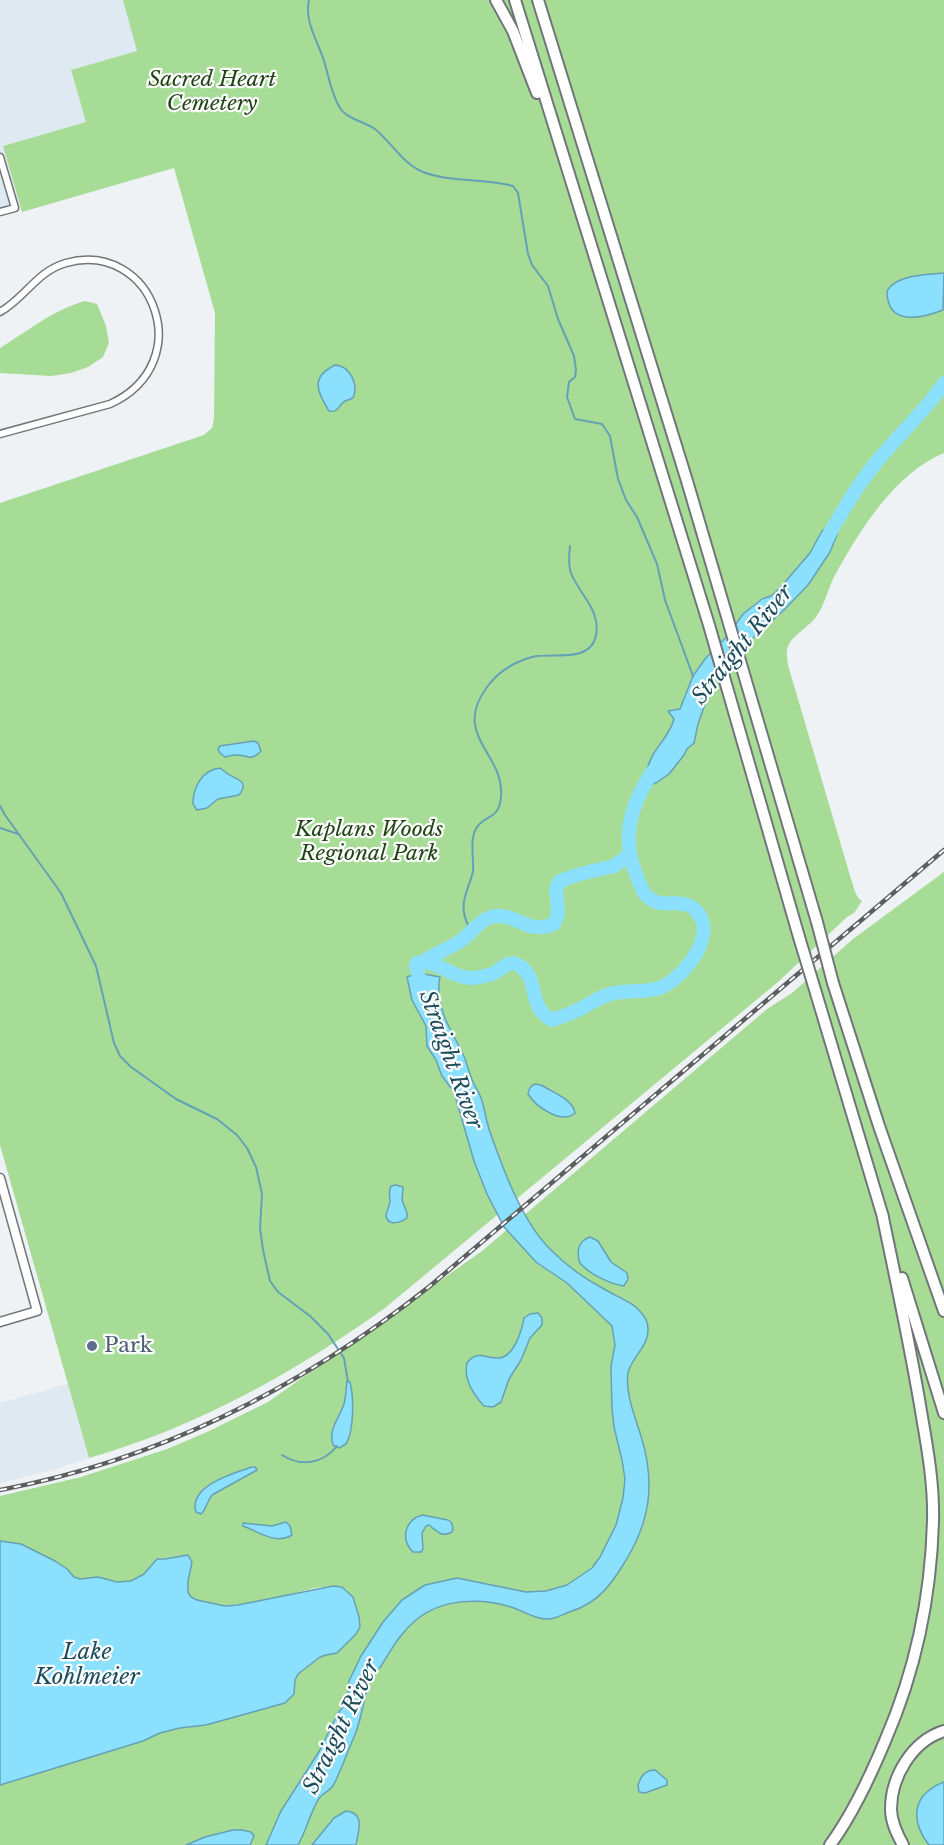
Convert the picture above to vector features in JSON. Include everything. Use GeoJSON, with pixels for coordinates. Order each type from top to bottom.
{"type":"FeatureCollection","features":[{"type":"Feature","properties":{"kind":"highway"},"geometry":{"type":"LineString","coordinates":[[496,0],[523,54],[585,224]]}},
{"type":"Feature","properties":{"kind":"highway"},"geometry":{"type":"LineString","coordinates":[[515,0],[709,625],[799,937],[944,1413]]}},
{"type":"Feature","properties":{"kind":"highway"},"geometry":{"type":"LineString","coordinates":[[538,0],[727,613],[833,983],[879,1126],[944,1311]]}},
{"type":"Feature","properties":{"kind":"highway"},"geometry":{"type":"LineString","coordinates":[[906,1200],[944,1290]]}},
{"type":"Feature","properties":{"kind":"highway"},"geometry":{"type":"LineString","coordinates":[[830,1845],[873,1770],[900,1706],[917,1647],[929,1580],[934,1519],[929,1461],[913,1357],[882,1213]]}},
{"type":"Feature","properties":{"kind":"highway"},"geometry":{"type":"LineString","coordinates":[[903,1845],[895,1830],[891,1810],[894,1788],[902,1768],[913,1752],[922,1743],[944,1731]]}},
{"type":"Feature","properties":{"kind":"street"},"geometry":{"type":"LineString","coordinates":[[0,156],[15,208],[0,212]]}},
{"type":"Feature","properties":{"kind":"street"},"geometry":{"type":"LineString","coordinates":[[0,312],[20,297],[37,279],[56,266],[76,261],[101,262],[122,270],[145,290],[155,308],[159,333],[159,346],[153,365],[140,384],[122,398],[110,404],[0,434]]}},
{"type":"Feature","properties":{"kind":"street"},"geometry":{"type":"LineString","coordinates":[[0,1178],[3,1203],[37,1311],[0,1322]]}},
{"type":"Feature","properties":{"kind":"shaded area"},"geometry":{"type":"Polygon","coordinates":[[[0,0],[123,0],[138,51],[71,70],[86,122],[3,146],[20,205],[0,210],[0,0]]]}},
{"type":"Feature","properties":{"kind":"shaded area"},"geometry":{"type":"Polygon","coordinates":[[[68,1384],[89,1458],[0,1483],[0,1403],[68,1384]]]}},
{"type":"Feature","properties":{"kind":"green space","name":"Kaplans Woods Regional Park"},"geometry":{"type":"Polygon","coordinates":[[[123,0],[944,0],[944,453],[926,462],[910,474],[881,505],[845,558],[819,612],[791,641],[787,651],[788,665],[851,879],[856,894],[862,901],[854,913],[778,982],[385,1308],[316,1354],[243,1396],[168,1431],[89,1458],[0,1145],[0,503],[204,435],[212,428],[215,313],[174,168],[22,212],[3,146],[86,122],[71,70],[137,51],[123,0]],[[822,531],[810,553],[786,583],[743,614],[728,635],[719,643],[701,666],[709,693],[727,661],[783,611],[808,585],[830,552],[838,532],[822,531]]]}},
{"type":"Feature","properties":{"kind":"green space"},"geometry":{"type":"Polygon","coordinates":[[[85,301],[97,304],[106,326],[109,343],[103,357],[88,367],[71,373],[51,376],[0,373],[0,348],[51,315],[85,301]]]}},
{"type":"Feature","properties":{"kind":"green space"},"geometry":{"type":"Polygon","coordinates":[[[944,872],[944,1845],[0,1845],[0,1785],[143,1741],[160,1733],[206,1725],[285,1703],[294,1694],[298,1674],[320,1657],[337,1653],[360,1627],[357,1608],[347,1590],[342,1587],[315,1588],[263,1601],[225,1606],[197,1600],[188,1593],[192,1562],[184,1556],[160,1558],[144,1574],[131,1581],[117,1582],[108,1579],[74,1577],[67,1569],[21,1544],[0,1541],[0,1496],[81,1477],[167,1449],[268,1402],[482,1251],[767,1009],[792,993],[853,939],[944,872]]]}},
{"type":"Feature","properties":{"kind":"water"},"geometry":{"type":"Polygon","coordinates":[[[944,273],[943,310],[925,316],[906,317],[893,310],[888,302],[887,291],[897,282],[912,276],[944,273]]]}},
{"type":"Feature","properties":{"kind":"water"},"geometry":{"type":"Polygon","coordinates":[[[335,365],[349,372],[354,382],[355,393],[353,398],[345,401],[337,410],[329,411],[318,386],[322,375],[335,365]]]}},
{"type":"Feature","properties":{"kind":"water"},"geometry":{"type":"Polygon","coordinates":[[[838,523],[838,532],[830,552],[808,585],[783,611],[727,661],[709,693],[694,743],[669,774],[656,783],[643,786],[650,761],[673,724],[674,719],[668,711],[680,709],[693,676],[705,659],[728,635],[743,614],[779,589],[810,553],[822,531],[838,523]]]}},
{"type":"Feature","properties":{"kind":"water"},"geometry":{"type":"Polygon","coordinates":[[[254,741],[258,743],[261,751],[251,757],[236,755],[225,757],[218,749],[220,746],[254,741]]]}},
{"type":"Feature","properties":{"kind":"water"},"geometry":{"type":"Polygon","coordinates":[[[220,768],[243,784],[242,790],[239,795],[218,799],[207,808],[197,810],[193,804],[200,780],[208,772],[220,768]]]}},
{"type":"Feature","properties":{"kind":"water"},"geometry":{"type":"Polygon","coordinates":[[[419,973],[440,977],[441,1008],[484,1106],[490,1132],[508,1179],[532,1226],[552,1251],[576,1272],[630,1303],[646,1320],[647,1337],[630,1368],[627,1381],[631,1405],[646,1454],[648,1503],[639,1534],[618,1573],[602,1593],[581,1608],[556,1618],[545,1619],[499,1604],[461,1602],[437,1608],[410,1625],[369,1683],[356,1731],[339,1774],[333,1786],[317,1801],[298,1845],[266,1845],[281,1811],[320,1750],[338,1713],[347,1702],[349,1681],[361,1656],[383,1622],[402,1600],[425,1585],[457,1578],[526,1592],[546,1591],[567,1585],[592,1568],[600,1557],[616,1525],[623,1498],[625,1479],[612,1408],[611,1366],[615,1345],[612,1326],[567,1283],[536,1262],[504,1227],[487,1194],[474,1161],[454,1092],[442,1076],[427,1046],[426,1026],[412,1000],[407,977],[419,973]]]}},
{"type":"Feature","properties":{"kind":"water"},"geometry":{"type":"Polygon","coordinates":[[[535,1084],[541,1085],[566,1100],[575,1113],[563,1117],[543,1109],[528,1094],[530,1088],[535,1084]]]}},
{"type":"Feature","properties":{"kind":"water"},"geometry":{"type":"Polygon","coordinates":[[[396,1185],[403,1187],[402,1200],[407,1218],[392,1223],[387,1219],[386,1214],[390,1203],[390,1188],[396,1185]]]}},
{"type":"Feature","properties":{"kind":"water"},"geometry":{"type":"Polygon","coordinates":[[[590,1237],[598,1241],[611,1262],[627,1273],[628,1279],[624,1286],[600,1278],[580,1263],[579,1247],[590,1237]]]}},
{"type":"Feature","properties":{"kind":"water"},"geometry":{"type":"Polygon","coordinates":[[[538,1313],[542,1318],[542,1325],[530,1338],[521,1360],[509,1379],[501,1402],[493,1407],[484,1406],[468,1381],[467,1363],[474,1356],[499,1358],[509,1353],[516,1342],[524,1318],[538,1313]]]}},
{"type":"Feature","properties":{"kind":"water"},"geometry":{"type":"Polygon","coordinates":[[[347,1381],[350,1382],[351,1388],[352,1423],[346,1444],[339,1448],[333,1445],[332,1434],[344,1404],[347,1381]]]}},
{"type":"Feature","properties":{"kind":"water"},"geometry":{"type":"Polygon","coordinates":[[[252,1467],[257,1470],[212,1495],[201,1514],[196,1512],[195,1503],[205,1488],[224,1477],[252,1467]]]}},
{"type":"Feature","properties":{"kind":"water"},"geometry":{"type":"Polygon","coordinates":[[[422,1515],[448,1520],[453,1528],[452,1532],[445,1534],[429,1525],[426,1526],[422,1533],[423,1549],[421,1552],[413,1552],[407,1541],[406,1530],[416,1517],[422,1515]]]}},
{"type":"Feature","properties":{"kind":"water"},"geometry":{"type":"Polygon","coordinates":[[[286,1522],[290,1526],[292,1535],[280,1539],[243,1526],[243,1523],[272,1526],[286,1522]]]}},
{"type":"Feature","properties":{"kind":"water","name":"Lake Kohlmeier"},"geometry":{"type":"Polygon","coordinates":[[[0,1541],[21,1544],[55,1561],[74,1577],[80,1579],[98,1577],[117,1582],[131,1581],[144,1574],[157,1559],[188,1555],[192,1562],[188,1581],[188,1592],[191,1597],[225,1606],[333,1586],[342,1587],[353,1597],[360,1627],[337,1653],[320,1657],[298,1674],[294,1694],[285,1703],[206,1725],[160,1733],[143,1741],[0,1785],[0,1541]]]}},
{"type":"Feature","properties":{"kind":"water"},"geometry":{"type":"Polygon","coordinates":[[[655,1770],[667,1780],[667,1785],[645,1793],[639,1792],[638,1785],[642,1776],[646,1772],[655,1770]]]}},
{"type":"Feature","properties":{"kind":"water"},"geometry":{"type":"Polygon","coordinates":[[[944,1782],[944,1845],[929,1845],[919,1826],[917,1808],[926,1793],[944,1782]]]}},
{"type":"Feature","properties":{"kind":"water"},"geometry":{"type":"Polygon","coordinates":[[[346,1811],[352,1812],[358,1819],[356,1845],[312,1845],[334,1818],[346,1811]]]}},
{"type":"Feature","properties":{"kind":"water"},"geometry":{"type":"Polygon","coordinates":[[[233,1830],[251,1832],[254,1836],[250,1845],[186,1845],[205,1837],[233,1830]]]}},
{"type":"Feature","properties":{"kind":"waterway"},"geometry":{"type":"LineString","coordinates":[[309,0],[310,24],[334,97],[343,112],[375,129],[403,158],[423,172],[445,178],[513,186],[518,193],[528,254],[532,265],[548,286],[558,319],[574,356],[575,377],[569,382],[567,397],[575,419],[602,424],[610,436],[618,479],[657,564],[665,600],[693,676]]}},
{"type":"Feature","properties":{"kind":"waterway","name":"Straight River"},"geometry":{"type":"LineString","coordinates":[[826,540],[869,472],[944,383]]}},
{"type":"Feature","properties":{"kind":"waterway"},"geometry":{"type":"LineString","coordinates":[[471,933],[465,918],[464,906],[473,871],[473,837],[477,827],[498,810],[501,797],[500,782],[495,768],[477,732],[475,719],[477,704],[491,682],[513,665],[532,657],[579,653],[587,650],[593,644],[597,626],[592,610],[571,573],[570,546]]}},
{"type":"Feature","properties":{"kind":"waterway","name":"Straight River"},"geometry":{"type":"LineString","coordinates":[[423,991],[416,967],[417,963],[431,964],[467,978],[492,974],[512,963],[520,966],[526,972],[539,1007],[552,1020],[611,994],[659,988],[682,972],[698,951],[704,928],[701,917],[688,905],[660,903],[647,896],[640,884],[630,850],[629,836],[633,810],[653,771]]}},
{"type":"Feature","properties":{"kind":"waterway"},"geometry":{"type":"LineString","coordinates":[[0,806],[61,893],[96,966],[114,1043],[120,1056],[131,1067],[176,1099],[217,1119],[237,1135],[247,1148],[256,1167],[262,1194],[260,1228],[270,1281],[278,1292],[310,1316],[328,1334],[344,1358],[348,1382]]}},
{"type":"Feature","properties":{"kind":"waterway"},"geometry":{"type":"LineString","coordinates":[[0,828],[18,834]]}},
{"type":"Feature","properties":{"kind":"waterway"},"geometry":{"type":"LineString","coordinates":[[422,962],[464,939],[480,923],[490,917],[503,916],[537,927],[554,924],[558,914],[556,889],[560,881],[614,866],[630,854]]}},
{"type":"Feature","properties":{"kind":"waterway"},"geometry":{"type":"LineString","coordinates":[[282,1455],[297,1461],[311,1462],[325,1457],[337,1446]]}},
{"type":"Feature","properties":{"kind":"railway"},"geometry":{"type":"LineString","coordinates":[[0,1490],[59,1477],[117,1460],[173,1439],[280,1387],[332,1356],[430,1286],[944,850]]}},
{"type":"Feature","properties":{"kind":"place","name":"Park"},"geometry":{"type":"Point","coordinates":[92,1346]}},
{"type":"Feature","properties":{"kind":"park label","name":"Sacred Heart Cemetery"},"geometry":{"type":"Point","coordinates":[212,92]}}]}
